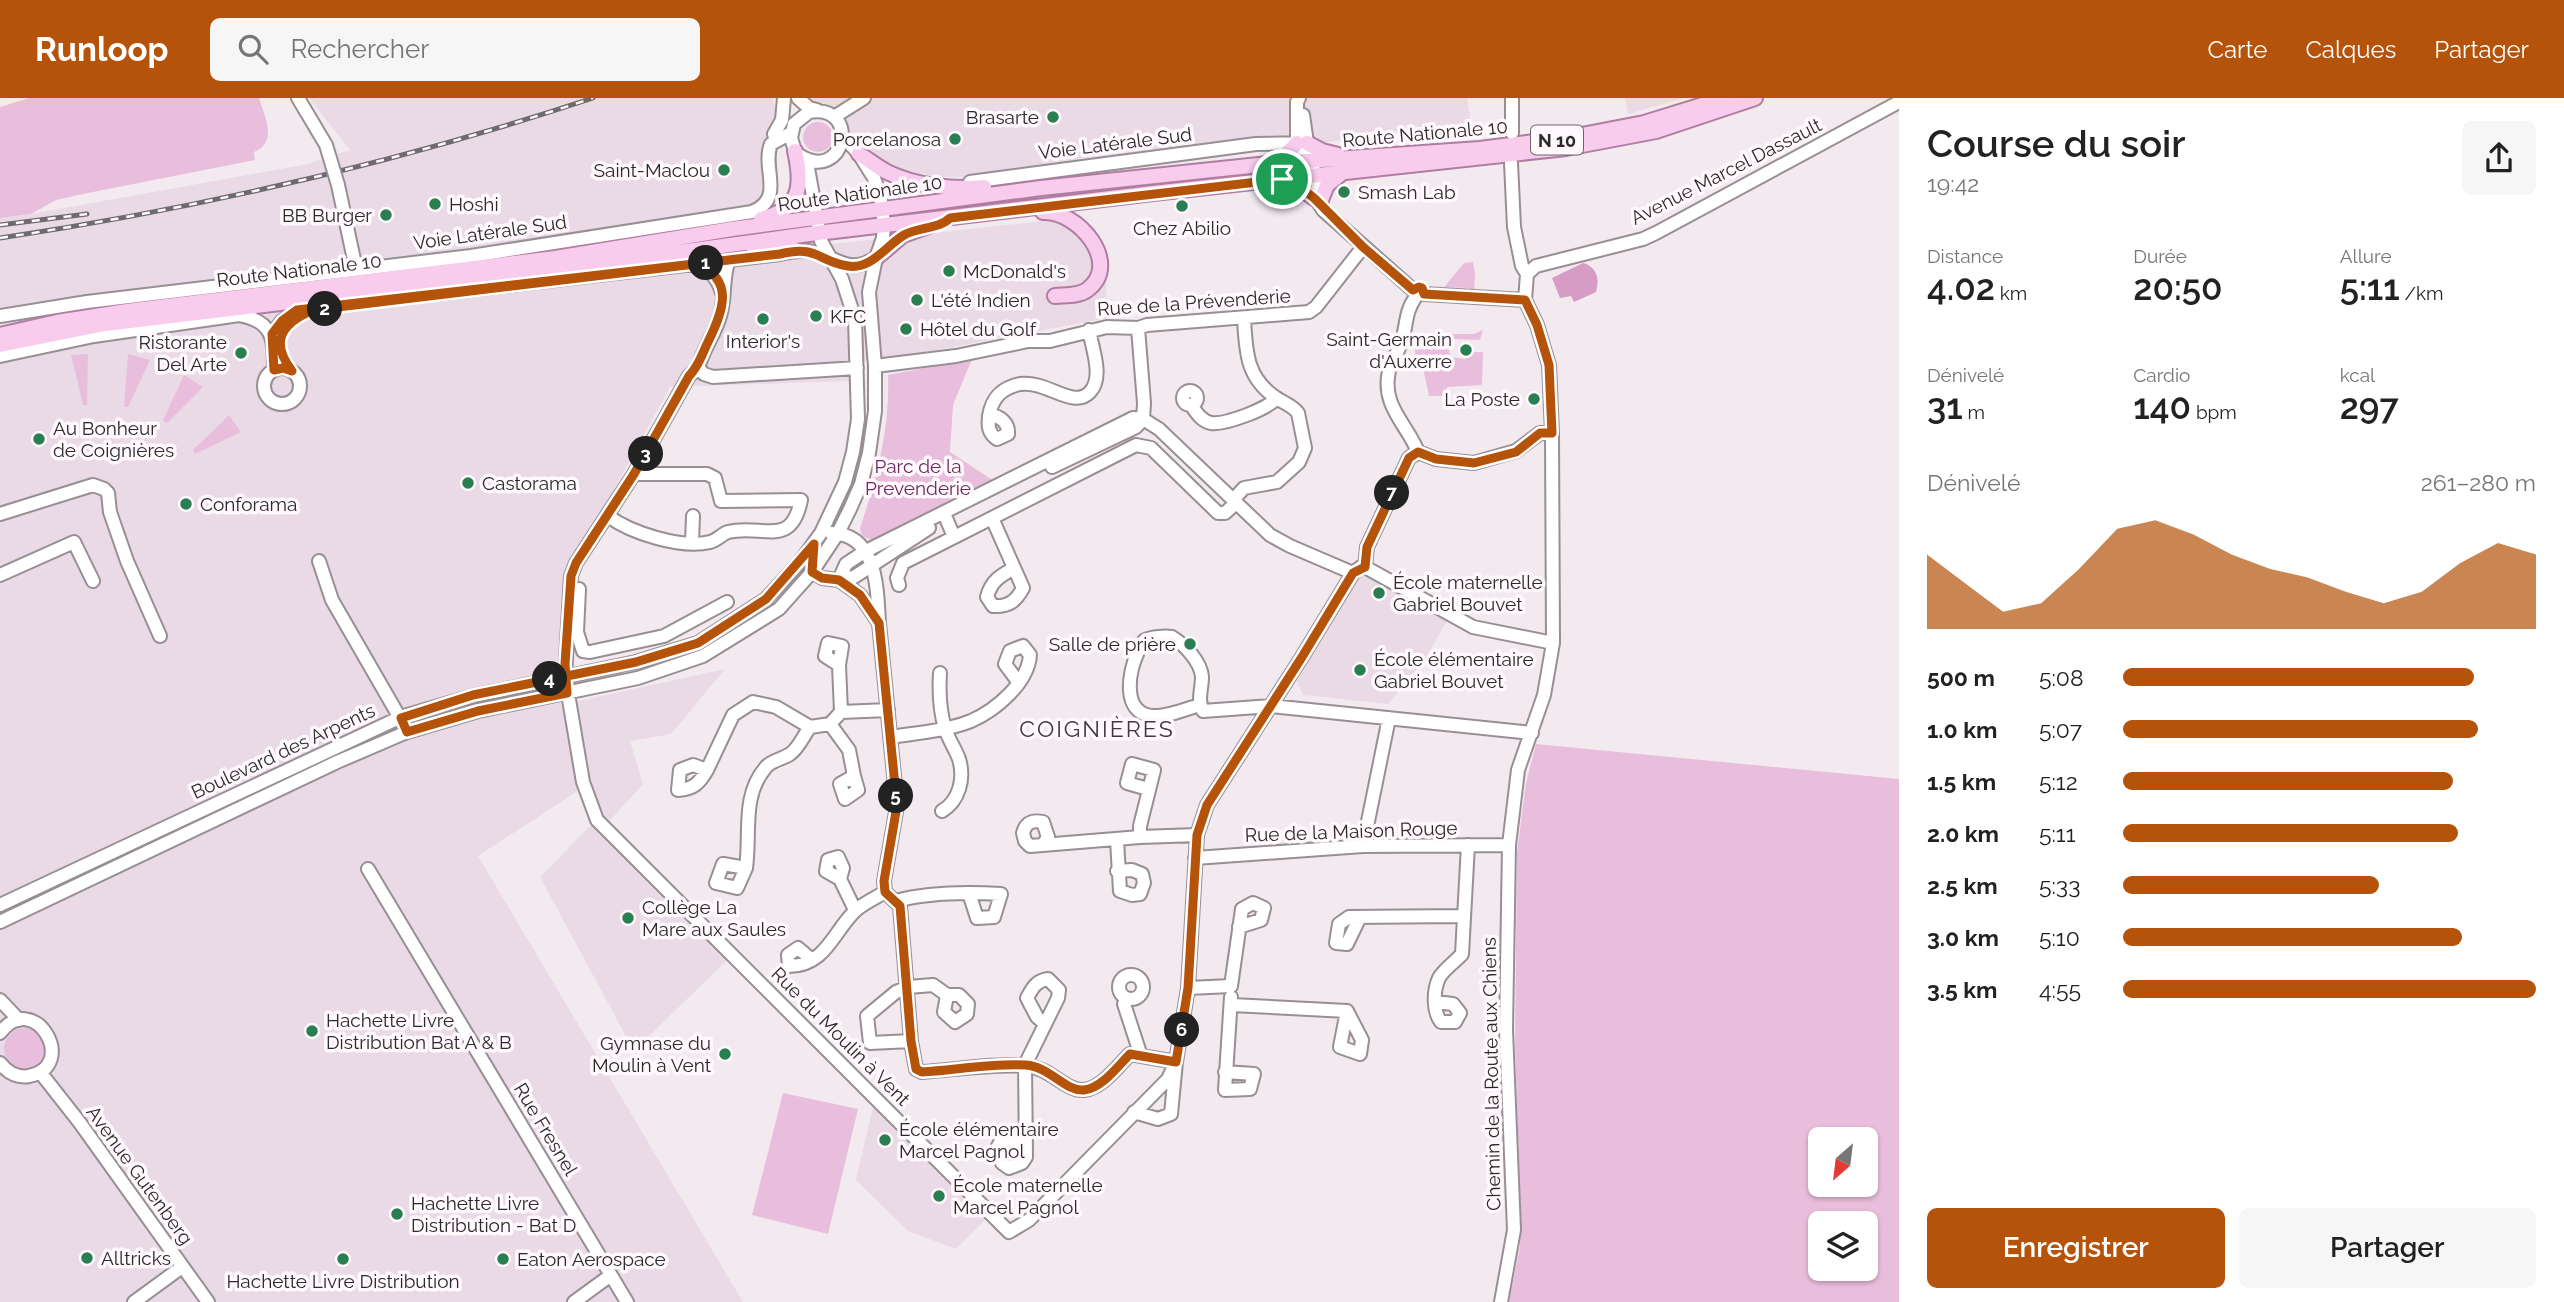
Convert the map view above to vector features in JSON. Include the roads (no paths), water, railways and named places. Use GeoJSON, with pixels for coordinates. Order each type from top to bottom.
{"type":"FeatureCollection","features":[{"type":"Feature","properties":{"kind":"main road","name":"Route Nationale 10"},"geometry":{"type":"LineString","coordinates":[[1353,158],[1480,149],[1566,138],[1644,123],[1725,98]]}},
{"type":"Feature","properties":{"kind":"main road","name":"N 10"},"geometry":{"type":"LineString","coordinates":[[0,345],[106,324],[498,277],[731,253],[819,233],[884,224],[1282,179],[1309,168],[1343,172],[1566,148],[1613,141],[1690,120],[1755,98]]}},
{"type":"Feature","properties":{"kind":"main road"},"geometry":{"type":"LineString","coordinates":[[732,229],[743,222],[776,214],[793,200],[800,188],[794,142]]}},
{"type":"Feature","properties":{"kind":"main road"},"geometry":{"type":"LineString","coordinates":[[1278,163],[1302,143],[1353,158]]}},
{"type":"Feature","properties":{"kind":"main road"},"geometry":{"type":"LineString","coordinates":[[859,154],[897,176],[939,185],[978,188],[1031,184],[1041,188]]}},
{"type":"Feature","properties":{"kind":"main road"},"geometry":{"type":"LineString","coordinates":[[1261,181],[1268,174],[1327,166],[1353,158]]}},
{"type":"Feature","properties":{"kind":"main road","name":"Route Nationale 10"},"geometry":{"type":"LineString","coordinates":[[0,335],[57,322],[127,311],[555,258],[732,229],[1041,188],[1278,163],[1309,168]]}},
{"type":"Feature","properties":{"kind":"main road"},"geometry":{"type":"LineString","coordinates":[[1282,179],[1301,188],[1320,203],[1327,185],[1343,172]]}},
{"type":"Feature","properties":{"kind":"main road"},"geometry":{"type":"LineString","coordinates":[[1032,208],[1041,212],[1059,213],[1074,221],[1089,236],[1096,250],[1099,270],[1089,289],[1080,293],[1055,296]]}},
{"type":"Feature","properties":{"kind":"main road"},"geometry":{"type":"LineString","coordinates":[[876,258],[903,235],[918,228],[944,224],[950,218]]}},
{"type":"Feature","properties":{"kind":"main road"},"geometry":{"type":"LineString","coordinates":[[731,253],[779,248],[796,250]]}},
{"type":"Feature","properties":{"kind":"street"},"geometry":{"type":"LineString","coordinates":[[298,98],[326,145],[338,185],[356,269]]}},
{"type":"Feature","properties":{"kind":"street"},"geometry":{"type":"LineString","coordinates":[[776,140],[774,134],[784,112],[784,98]]}},
{"type":"Feature","properties":{"kind":"street","name":"Boulevard des Arpents"},"geometry":{"type":"LineString","coordinates":[[0,905],[401,718],[473,695],[636,662],[698,643],[766,599],[817,539],[845,482],[858,419],[855,319],[851,301],[821,241],[808,168],[794,142],[794,117],[784,98]]}},
{"type":"Feature","properties":{"kind":"street"},"geometry":{"type":"LineString","coordinates":[[768,155],[771,144],[776,140],[794,142],[815,162],[830,159],[836,152],[842,135],[834,117],[809,108],[798,98]]}},
{"type":"Feature","properties":{"kind":"street"},"geometry":{"type":"LineString","coordinates":[[834,117],[864,98]]}},
{"type":"Feature","properties":{"kind":"street"},"geometry":{"type":"LineString","coordinates":[[1300,98],[1297,102],[1297,117],[1320,203],[1363,247],[1418,294],[1525,300]]}},
{"type":"Feature","properties":{"kind":"street"},"geometry":{"type":"LineString","coordinates":[[1300,98],[1302,143]]}},
{"type":"Feature","properties":{"kind":"street"},"geometry":{"type":"LineString","coordinates":[[1512,98],[1512,133]]}},
{"type":"Feature","properties":{"kind":"street","name":"Avenue Marcel Dassault"},"geometry":{"type":"LineString","coordinates":[[1527,274],[1536,266],[1643,239],[1656,233],[1899,102]]}},
{"type":"Feature","properties":{"kind":"street"},"geometry":{"type":"LineString","coordinates":[[794,142],[802,115],[817,110]]}},
{"type":"Feature","properties":{"kind":"street"},"geometry":{"type":"LineString","coordinates":[[1256,144],[1279,138],[1297,117]]}},
{"type":"Feature","properties":{"kind":"street"},"geometry":{"type":"LineString","coordinates":[[842,135],[859,154],[874,178],[884,224]]}},
{"type":"Feature","properties":{"kind":"street"},"geometry":{"type":"LineString","coordinates":[[768,155],[774,149],[794,142]]}},
{"type":"Feature","properties":{"kind":"street","name":"Voie Latérale Sud"},"geometry":{"type":"LineString","coordinates":[[939,185],[1256,144],[1302,143]]}},
{"type":"Feature","properties":{"kind":"street","name":"Voie Latérale Sud"},"geometry":{"type":"LineString","coordinates":[[0,316],[86,302],[471,256],[752,212],[760,209],[771,190],[768,155]]}},
{"type":"Feature","properties":{"kind":"street"},"geometry":{"type":"LineString","coordinates":[[1418,294],[1408,309],[1402,340],[1389,370],[1388,382],[1392,407],[1409,432],[1418,452],[1436,459],[1474,463],[1516,452],[1540,433],[1552,433],[1549,365],[1537,325],[1525,300],[1527,274],[1522,266],[1514,227],[1511,163]]}},
{"type":"Feature","properties":{"kind":"street","name":"Boulevard des Arpents"},"geometry":{"type":"LineString","coordinates":[[0,922],[337,762],[407,732],[478,711],[638,678],[703,656],[779,609],[812,572],[838,533],[861,484],[875,411],[875,366],[869,292],[884,224]]}},
{"type":"Feature","properties":{"kind":"street","name":"Rue de la Prévenderie"},"geometry":{"type":"LineString","coordinates":[[875,366],[956,356],[1034,340],[1050,341],[1089,330],[1121,326],[1138,328],[1147,325],[1300,314],[1313,310],[1363,247]]}},
{"type":"Feature","properties":{"kind":"street"},"geometry":{"type":"LineString","coordinates":[[796,250],[808,251],[848,266],[857,266],[876,258]]}},
{"type":"Feature","properties":{"kind":"street"},"geometry":{"type":"LineString","coordinates":[[272,334],[289,314],[297,310],[695,264],[731,253]]}},
{"type":"Feature","properties":{"kind":"street"},"geometry":{"type":"LineString","coordinates":[[727,602],[664,636],[590,652],[583,651],[572,631],[571,576],[576,563],[634,474],[699,362],[719,320],[724,298],[725,270],[731,253]]}},
{"type":"Feature","properties":{"kind":"street"},"geometry":{"type":"LineString","coordinates":[[695,264],[714,275],[724,298]]}},
{"type":"Feature","properties":{"kind":"street"},"geometry":{"type":"LineString","coordinates":[[292,371],[283,368],[274,370],[265,380],[264,390],[268,398],[282,405],[293,402],[299,393],[300,383],[292,371],[285,361],[281,338],[290,322],[313,310]]}},
{"type":"Feature","properties":{"kind":"street"},"geometry":{"type":"LineString","coordinates":[[0,356],[94,336],[239,315],[251,317],[264,324],[272,334],[274,370]]}},
{"type":"Feature","properties":{"kind":"street"},"geometry":{"type":"LineString","coordinates":[[899,585],[897,578],[903,563],[1136,445],[1151,448],[1218,513],[1225,513],[1249,486],[1280,480],[1303,456],[1305,443],[1298,413],[1257,381],[1250,370],[1244,319]]}},
{"type":"Feature","properties":{"kind":"street"},"geometry":{"type":"LineString","coordinates":[[1138,328],[1144,403],[1143,419],[1136,427],[946,518],[872,563],[854,577],[839,580],[822,578],[812,572],[817,539],[838,533],[852,538],[872,563],[876,574],[897,806],[884,881],[885,892],[900,906],[913,1063],[916,1069],[922,1072],[1025,1065],[1044,1069],[1075,1090],[1086,1090],[1096,1087],[1130,1054],[1176,1062]]}},
{"type":"Feature","properties":{"kind":"street"},"geometry":{"type":"LineString","coordinates":[[990,415],[990,406],[996,396],[1016,385],[1038,384],[1075,399],[1087,395],[1094,387],[1097,376],[1089,330]]}},
{"type":"Feature","properties":{"kind":"street"},"geometry":{"type":"LineString","coordinates":[[699,362],[704,374],[713,377],[857,368]]}},
{"type":"Feature","properties":{"kind":"street"},"geometry":{"type":"LineString","coordinates":[[1191,405],[1202,419],[1212,424],[1265,408],[1276,398]]}},
{"type":"Feature","properties":{"kind":"street"},"geometry":{"type":"LineString","coordinates":[[839,580],[846,564],[864,552],[1133,418],[1143,419],[1159,429],[1259,526],[1278,540],[1353,573]]}},
{"type":"Feature","properties":{"kind":"street","name":"Chemin de la Route aux Chiens"},"geometry":{"type":"LineString","coordinates":[[1501,1302],[1514,1230],[1506,1030],[1509,845],[1518,770],[1544,695],[1553,643],[1552,433]]}},
{"type":"Feature","properties":{"kind":"street"},"geometry":{"type":"LineString","coordinates":[[1090,449],[1097,465]]}},
{"type":"Feature","properties":{"kind":"street"},"geometry":{"type":"LineString","coordinates":[[1365,567],[1367,547],[1409,458],[1418,452]]}},
{"type":"Feature","properties":{"kind":"street"},"geometry":{"type":"LineString","coordinates":[[608,516],[619,524],[674,543],[711,542],[728,532],[786,529],[797,518],[801,500],[721,501],[715,478],[707,474],[634,474]]}},
{"type":"Feature","properties":{"kind":"street"},"geometry":{"type":"LineString","coordinates":[[0,514],[93,485],[104,489],[110,498],[110,512],[127,561],[160,636]]}},
{"type":"Feature","properties":{"kind":"street"},"geometry":{"type":"LineString","coordinates":[[692,542],[693,516]]}},
{"type":"Feature","properties":{"kind":"street"},"geometry":{"type":"LineString","coordinates":[[946,518],[954,537]]}},
{"type":"Feature","properties":{"kind":"street"},"geometry":{"type":"LineString","coordinates":[[992,518],[1014,568]]}},
{"type":"Feature","properties":{"kind":"street"},"geometry":{"type":"LineString","coordinates":[[0,575],[74,542],[93,581]]}},
{"type":"Feature","properties":{"kind":"street"},"geometry":{"type":"LineString","coordinates":[[319,561],[332,600],[407,732]]}},
{"type":"Feature","properties":{"kind":"street"},"geometry":{"type":"LineString","coordinates":[[1365,567],[1474,627],[1553,643]]}},
{"type":"Feature","properties":{"kind":"street"},"geometry":{"type":"LineString","coordinates":[[1134,1112],[1158,1119],[1171,1114],[1188,988],[1197,835],[1207,805],[1353,573],[1365,567]]}},
{"type":"Feature","properties":{"kind":"street"},"geometry":{"type":"LineString","coordinates":[[839,580],[860,595],[879,623]]}},
{"type":"Feature","properties":{"kind":"street"},"geometry":{"type":"LineString","coordinates":[[572,631],[579,589]]}},
{"type":"Feature","properties":{"kind":"street","name":"Rue du Moulin à Vent"},"geometry":{"type":"LineString","coordinates":[[572,631],[565,676],[567,693],[584,788],[597,820],[1009,1232],[1029,1220],[1168,1079],[1176,1062]]}},
{"type":"Feature","properties":{"kind":"street"},"geometry":{"type":"LineString","coordinates":[[1200,705],[1154,717],[1137,709],[1128,683],[1130,669],[1142,642],[1172,637],[1199,664],[1202,677],[1200,705],[1203,710],[1271,706],[1532,733]]}},
{"type":"Feature","properties":{"kind":"street"},"geometry":{"type":"LineString","coordinates":[[706,771],[733,715],[753,702],[776,708],[810,727],[830,724],[841,712],[839,666]]}},
{"type":"Feature","properties":{"kind":"street"},"geometry":{"type":"LineString","coordinates":[[940,673],[939,686],[945,728],[960,761],[960,787],[954,804],[942,811]]}},
{"type":"Feature","properties":{"kind":"street"},"geometry":{"type":"LineString","coordinates":[[890,737],[945,728],[972,720],[1008,696],[1019,683]]}},
{"type":"Feature","properties":{"kind":"street"},"geometry":{"type":"LineString","coordinates":[[841,712],[888,710]]}},
{"type":"Feature","properties":{"kind":"street"},"geometry":{"type":"LineString","coordinates":[[1363,846],[1389,718]]}},
{"type":"Feature","properties":{"kind":"street"},"geometry":{"type":"LineString","coordinates":[[830,724],[849,750],[854,776]]}},
{"type":"Feature","properties":{"kind":"street"},"geometry":{"type":"LineString","coordinates":[[746,868],[749,844],[747,810],[755,784],[768,764],[792,754],[810,727]]}},
{"type":"Feature","properties":{"kind":"street"},"geometry":{"type":"LineString","coordinates":[[1140,836],[1149,789]]}},
{"type":"Feature","properties":{"kind":"street"},"geometry":{"type":"LineString","coordinates":[[1044,843],[1197,835]]}},
{"type":"Feature","properties":{"kind":"street"},"geometry":{"type":"LineString","coordinates":[[1117,839],[1117,871]]}},
{"type":"Feature","properties":{"kind":"street"},"geometry":{"type":"LineString","coordinates":[[1435,1002],[1439,978],[1462,954],[1468,845]]}},
{"type":"Feature","properties":{"kind":"street","name":"Rue de la Maison Rouge"},"geometry":{"type":"LineString","coordinates":[[1195,858],[1363,846],[1509,845]]}},
{"type":"Feature","properties":{"kind":"street","name":"Rue Fresnel"},"geometry":{"type":"LineString","coordinates":[[368,869],[627,1302]]}},
{"type":"Feature","properties":{"kind":"street"},"geometry":{"type":"LineString","coordinates":[[840,879],[855,910]]}},
{"type":"Feature","properties":{"kind":"street"},"geometry":{"type":"LineString","coordinates":[[812,960],[832,943],[855,910],[885,892]]}},
{"type":"Feature","properties":{"kind":"street"},"geometry":{"type":"LineString","coordinates":[[897,901],[912,897],[969,893]]}},
{"type":"Feature","properties":{"kind":"street"},"geometry":{"type":"LineString","coordinates":[[1359,919],[1463,916]]}},
{"type":"Feature","properties":{"kind":"street"},"geometry":{"type":"LineString","coordinates":[[1225,1072],[1232,1005],[1231,986],[1239,927]]}},
{"type":"Feature","properties":{"kind":"street"},"geometry":{"type":"LineString","coordinates":[[911,1041],[870,1043],[867,1016],[895,992],[908,988],[933,985],[947,995]]}},
{"type":"Feature","properties":{"kind":"street"},"geometry":{"type":"LineString","coordinates":[[1188,988],[1231,986]]}},
{"type":"Feature","properties":{"kind":"street"},"geometry":{"type":"LineString","coordinates":[[1127,998],[1124,1004],[1141,1056]]}},
{"type":"Feature","properties":{"kind":"street"},"geometry":{"type":"LineString","coordinates":[[0,1000],[19,1020]]}},
{"type":"Feature","properties":{"kind":"street"},"geometry":{"type":"LineString","coordinates":[[1232,1005],[1348,1011]]}},
{"type":"Feature","properties":{"kind":"street"},"geometry":{"type":"LineString","coordinates":[[0,1033],[10,1023],[19,1020],[37,1023],[50,1038],[51,1056],[40,1072],[21,1076],[12,1074],[0,1063]]}},
{"type":"Feature","properties":{"kind":"street"},"geometry":{"type":"LineString","coordinates":[[1024,1143],[1025,1065],[1044,1023]]}},
{"type":"Feature","properties":{"kind":"street","name":"Avenue Gutenberg"},"geometry":{"type":"LineString","coordinates":[[40,1072],[80,1123],[208,1302]]}},
{"type":"Feature","properties":{"kind":"street"},"geometry":{"type":"LineString","coordinates":[[134,1302],[182,1267]]}},
{"type":"Feature","properties":{"kind":"street"},"geometry":{"type":"LineString","coordinates":[[574,1302],[611,1275]]}},
{"type":"Feature","properties":{"kind":"railway"},"geometry":{"type":"LineString","coordinates":[[0,238],[150,212],[300,181],[447,143],[593,98]]}},
{"type":"Feature","properties":{"kind":"railway"},"geometry":{"type":"LineString","coordinates":[[0,225],[87,214]]}},
{"type":"Feature","properties":{"kind":"place","name":"Brasarte"},"geometry":{"type":"Point","coordinates":[1053,117]}},
{"type":"Feature","properties":{"kind":"place","name":"Porcelanosa"},"geometry":{"type":"Point","coordinates":[955,139]}},
{"type":"Feature","properties":{"kind":"place","name":"Saint-Maclou"},"geometry":{"type":"Point","coordinates":[724,170]}},
{"type":"Feature","properties":{"kind":"place","name":"Smash Lab"},"geometry":{"type":"Point","coordinates":[1344,192]}},
{"type":"Feature","properties":{"kind":"place","name":"Hoshi"},"geometry":{"type":"Point","coordinates":[435,204]}},
{"type":"Feature","properties":{"kind":"place","name":"Chez Abilio"},"geometry":{"type":"Point","coordinates":[1182,206]}},
{"type":"Feature","properties":{"kind":"place","name":"BB Burger"},"geometry":{"type":"Point","coordinates":[386,215]}},
{"type":"Feature","properties":{"kind":"place","name":"McDonald's"},"geometry":{"type":"Point","coordinates":[949,271]}},
{"type":"Feature","properties":{"kind":"place","name":"L'été Indien"},"geometry":{"type":"Point","coordinates":[917,300]}},
{"type":"Feature","properties":{"kind":"place","name":"KFC"},"geometry":{"type":"Point","coordinates":[816,316]}},
{"type":"Feature","properties":{"kind":"place","name":"Interior's"},"geometry":{"type":"Point","coordinates":[763,319]}},
{"type":"Feature","properties":{"kind":"place","name":"Hôtel du Golf"},"geometry":{"type":"Point","coordinates":[906,329]}},
{"type":"Feature","properties":{"kind":"place","name":"Saint-Germain d'Auxerre"},"geometry":{"type":"Point","coordinates":[1466,350]}},
{"type":"Feature","properties":{"kind":"place","name":"Ristorante Del Arte"},"geometry":{"type":"Point","coordinates":[241,353]}},
{"type":"Feature","properties":{"kind":"place","name":"La Poste"},"geometry":{"type":"Point","coordinates":[1534,399]}},
{"type":"Feature","properties":{"kind":"place","name":"Au Bonheur de Coignières"},"geometry":{"type":"Point","coordinates":[39,439]}},
{"type":"Feature","properties":{"kind":"place","name":"Castorama"},"geometry":{"type":"Point","coordinates":[468,483]}},
{"type":"Feature","properties":{"kind":"place","name":"Conforama"},"geometry":{"type":"Point","coordinates":[186,504]}},
{"type":"Feature","properties":{"kind":"place","name":"École maternelle Gabriel Bouvet"},"geometry":{"type":"Point","coordinates":[1379,593]}},
{"type":"Feature","properties":{"kind":"place","name":"Salle de prière"},"geometry":{"type":"Point","coordinates":[1190,644]}},
{"type":"Feature","properties":{"kind":"place","name":"École élémentaire Gabriel Bouvet"},"geometry":{"type":"Point","coordinates":[1360,670]}},
{"type":"Feature","properties":{"kind":"place","name":"Collège La Mare aux Saules"},"geometry":{"type":"Point","coordinates":[628,918]}},
{"type":"Feature","properties":{"kind":"place","name":"Hachette Livre Distribution Bat A & B"},"geometry":{"type":"Point","coordinates":[312,1031]}},
{"type":"Feature","properties":{"kind":"place","name":"Gymnase du Moulin à Vent"},"geometry":{"type":"Point","coordinates":[725,1054]}},
{"type":"Feature","properties":{"kind":"place","name":"École élémentaire Marcel Pagnol"},"geometry":{"type":"Point","coordinates":[885,1140]}},
{"type":"Feature","properties":{"kind":"place","name":"École maternelle Marcel Pagnol"},"geometry":{"type":"Point","coordinates":[939,1196]}},
{"type":"Feature","properties":{"kind":"place","name":"Hachette Livre Distribution - Bat D"},"geometry":{"type":"Point","coordinates":[397,1214]}},
{"type":"Feature","properties":{"kind":"place","name":"Alltricks"},"geometry":{"type":"Point","coordinates":[87,1258]}},
{"type":"Feature","properties":{"kind":"place","name":"Hachette Livre Distribution"},"geometry":{"type":"Point","coordinates":[343,1259]}},
{"type":"Feature","properties":{"kind":"place","name":"Eaton Aerospace"},"geometry":{"type":"Point","coordinates":[503,1259]}},
{"type":"Feature","properties":{"kind":"district","name":"COIGNIÈRES"},"geometry":{"type":"Point","coordinates":[1097,728]}},
{"type":"Feature","properties":{"kind":"park label","name":"Parc de la Prevenderie"},"geometry":{"type":"Point","coordinates":[918,477]}}]}
